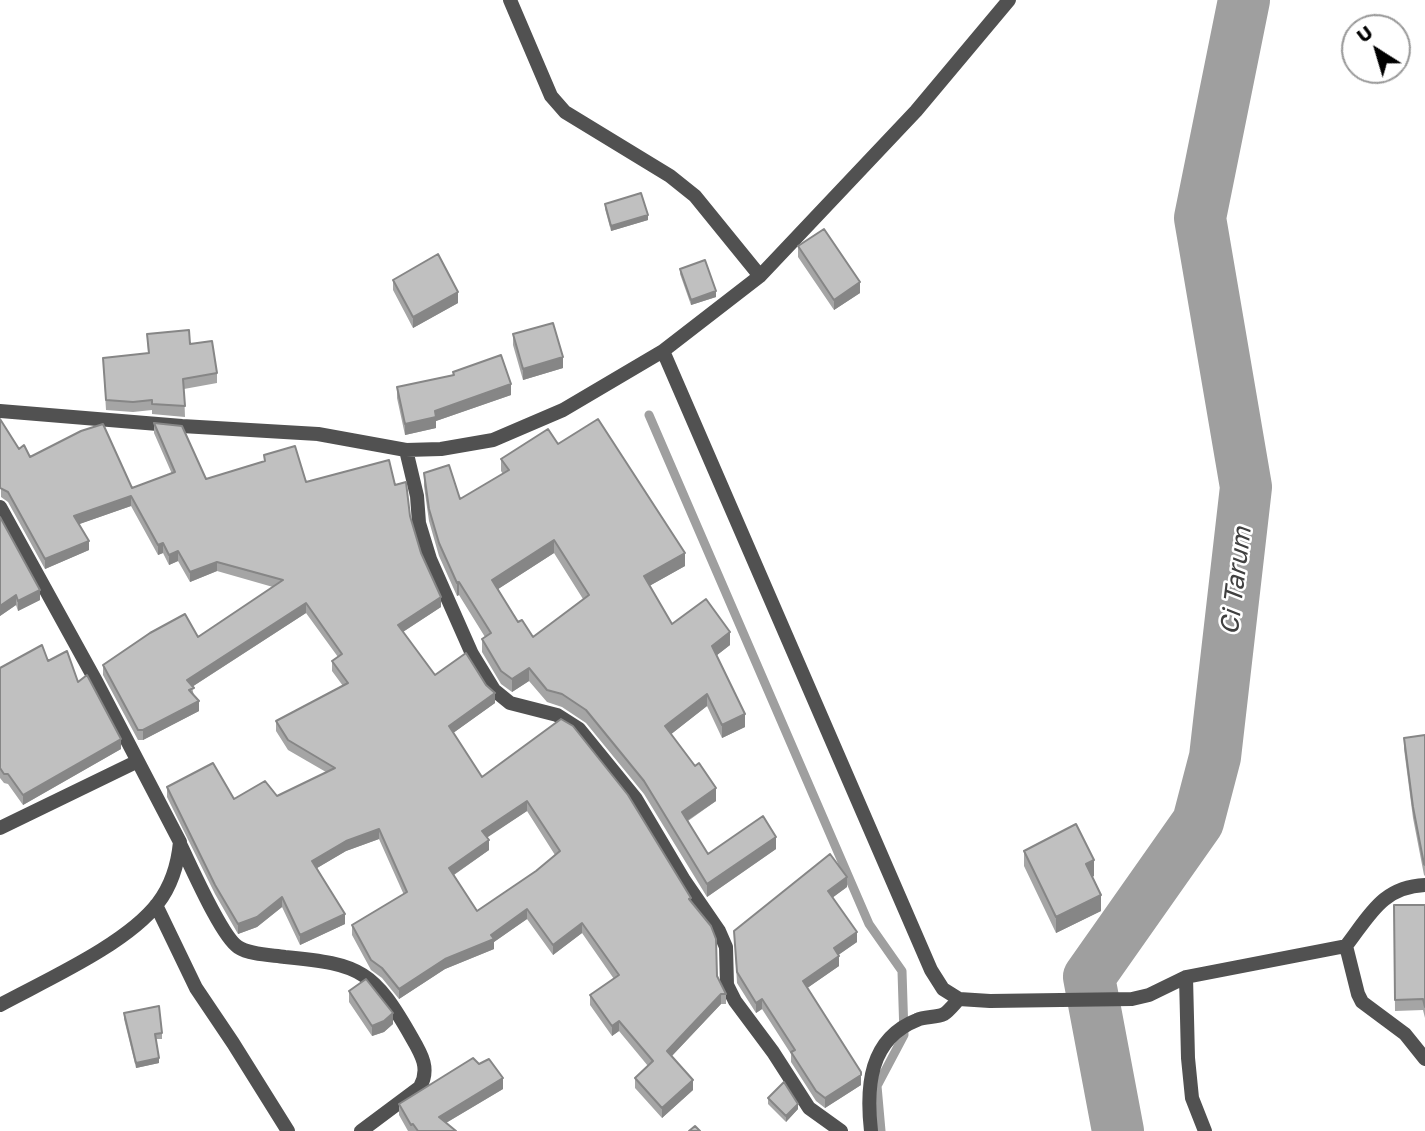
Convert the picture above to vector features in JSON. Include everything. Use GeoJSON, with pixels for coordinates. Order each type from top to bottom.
{"type":"FeatureCollection","features":[{"type":"Feature","properties":{"kind":"street"},"geometry":{"type":"LineString","coordinates":[[510,0],[551,96],[565,111],[670,176],[695,196],[760,276]]}},
{"type":"Feature","properties":{"kind":"street"},"geometry":{"type":"LineString","coordinates":[[0,411],[318,434],[406,450],[441,449],[493,440],[563,410],[663,351],[760,276],[916,111],[1009,0]]}},
{"type":"Feature","properties":{"kind":"street"},"geometry":{"type":"LineString","coordinates":[[663,351],[931,970],[943,989],[959,999],[990,1001],[1132,999],[1149,995],[1186,977],[1346,946],[1387,896],[1404,887],[1425,885]]}},
{"type":"Feature","properties":{"kind":"street"},"geometry":{"type":"LineString","coordinates":[[406,450],[417,496],[419,523],[430,559],[472,654],[494,690],[510,703],[557,715],[579,729],[636,799],[722,938],[726,947],[727,985],[735,1001],[773,1052],[809,1108],[841,1131]]}},
{"type":"Feature","properties":{"kind":"street"},"geometry":{"type":"LineString","coordinates":[[0,507],[97,683],[231,940],[238,947],[273,955],[323,961],[358,971],[379,986],[422,1054],[425,1077],[420,1087],[360,1131]]}},
{"type":"Feature","properties":{"kind":"street"},"geometry":{"type":"LineString","coordinates":[[0,828],[136,762]]}},
{"type":"Feature","properties":{"kind":"street"},"geometry":{"type":"LineString","coordinates":[[0,1005],[84,960],[130,928],[156,905],[172,874],[180,842]]}},
{"type":"Feature","properties":{"kind":"street"},"geometry":{"type":"LineString","coordinates":[[156,905],[196,988],[288,1131]]}},
{"type":"Feature","properties":{"kind":"street"},"geometry":{"type":"LineString","coordinates":[[1346,946],[1362,1002],[1405,1034],[1425,1059]]}},
{"type":"Feature","properties":{"kind":"street"},"geometry":{"type":"LineString","coordinates":[[1186,977],[1192,1098],[1205,1131]]}},
{"type":"Feature","properties":{"kind":"street"},"geometry":{"type":"LineString","coordinates":[[871,1131],[871,1070],[890,1036],[917,1019],[944,1014],[959,999]]}},
{"type":"Feature","properties":{"kind":"building"},"geometry":{"type":"Polygon","coordinates":[[[641,193],[648,215],[611,226],[605,204],[641,193]]]}},
{"type":"Feature","properties":{"kind":"building"},"geometry":{"type":"Polygon","coordinates":[[[824,229],[860,282],[834,300],[798,246],[824,229]]]}},
{"type":"Feature","properties":{"kind":"building"},"geometry":{"type":"Polygon","coordinates":[[[438,254],[458,292],[413,317],[393,280],[438,254]]]}},
{"type":"Feature","properties":{"kind":"building"},"geometry":{"type":"Polygon","coordinates":[[[705,260],[716,291],[691,300],[680,269],[705,260]]]}},
{"type":"Feature","properties":{"kind":"building"},"geometry":{"type":"Polygon","coordinates":[[[553,323],[563,357],[523,369],[513,334],[553,323]]]}},
{"type":"Feature","properties":{"kind":"building"},"geometry":{"type":"Polygon","coordinates":[[[189,330],[190,344],[212,341],[217,373],[183,379],[185,406],[152,404],[152,400],[106,400],[103,358],[149,353],[147,334],[189,330]]]}},
{"type":"Feature","properties":{"kind":"building"},"geometry":{"type":"Polygon","coordinates":[[[501,355],[511,384],[435,411],[436,417],[405,424],[397,387],[454,375],[453,372],[501,355]]]}},
{"type":"Feature","properties":{"kind":"building"},"geometry":{"type":"Polygon","coordinates":[[[0,419],[19,449],[24,445],[30,457],[81,431],[103,424],[132,488],[175,472],[154,423],[182,426],[206,479],[265,461],[264,455],[295,446],[306,482],[389,460],[395,485],[406,482],[410,516],[421,553],[441,597],[398,625],[435,675],[466,653],[486,685],[495,693],[449,726],[482,777],[561,719],[573,726],[628,795],[691,898],[689,899],[711,926],[716,939],[717,976],[726,994],[721,994],[667,1051],[693,1080],[662,1108],[635,1078],[653,1061],[619,1021],[612,1026],[590,995],[619,975],[582,923],[553,945],[527,909],[491,935],[494,939],[445,959],[399,989],[382,968],[371,960],[352,925],[407,892],[379,829],[346,841],[312,861],[345,914],[300,935],[282,897],[257,917],[238,924],[215,885],[167,787],[213,763],[234,799],[265,781],[277,796],[335,768],[288,740],[276,721],[348,683],[332,661],[342,654],[306,603],[187,680],[194,688],[189,690],[199,701],[143,730],[138,730],[103,665],[150,633],[185,614],[198,637],[283,580],[217,562],[190,572],[178,551],[169,555],[163,543],[158,545],[131,496],[74,516],[89,541],[45,559],[8,492],[0,488],[0,419]],[[527,801],[482,831],[489,840],[449,868],[477,911],[536,871],[560,851],[527,801]]]}},
{"type":"Feature","properties":{"kind":"building"},"geometry":{"type":"Polygon","coordinates":[[[598,419],[685,553],[644,576],[672,624],[706,599],[730,632],[712,646],[745,714],[722,725],[707,694],[665,726],[695,766],[699,763],[716,788],[682,812],[708,854],[763,816],[776,837],[707,884],[644,781],[586,710],[562,694],[547,690],[529,668],[512,679],[501,671],[482,639],[491,633],[459,582],[457,583],[439,543],[429,509],[424,473],[449,465],[460,499],[509,470],[501,459],[548,429],[558,444],[598,419]],[[554,540],[492,580],[518,622],[522,620],[533,637],[589,595],[554,540]]]}},
{"type":"Feature","properties":{"kind":"building"},"geometry":{"type":"Polygon","coordinates":[[[0,517],[40,590],[18,601],[16,595],[0,606],[0,517]]]}},
{"type":"Feature","properties":{"kind":"building"},"geometry":{"type":"Polygon","coordinates":[[[42,645],[48,661],[67,651],[78,682],[87,675],[121,739],[23,795],[8,774],[4,774],[0,768],[0,668],[42,645]]]}},
{"type":"Feature","properties":{"kind":"building"},"geometry":{"type":"Polygon","coordinates":[[[1425,735],[1425,865],[1413,807],[1404,738],[1425,735]]]}},
{"type":"Feature","properties":{"kind":"building"},"geometry":{"type":"Polygon","coordinates":[[[1076,824],[1094,860],[1086,864],[1101,895],[1056,917],[1024,851],[1076,824]]]}},
{"type":"Feature","properties":{"kind":"building"},"geometry":{"type":"Polygon","coordinates":[[[830,854],[847,877],[828,891],[857,932],[834,948],[839,956],[803,981],[861,1075],[825,1098],[816,1091],[791,1052],[795,1050],[762,999],[756,1003],[737,972],[734,931],[830,854]]]}},
{"type":"Feature","properties":{"kind":"building"},"geometry":{"type":"Polygon","coordinates":[[[1394,905],[1425,905],[1425,1007],[1423,999],[1395,1000],[1394,905]]]}},
{"type":"Feature","properties":{"kind":"building"},"geometry":{"type":"Polygon","coordinates":[[[366,979],[393,1013],[372,1026],[349,991],[366,979]]]}},
{"type":"Feature","properties":{"kind":"building"},"geometry":{"type":"Polygon","coordinates":[[[159,1006],[162,1033],[155,1034],[159,1058],[136,1063],[124,1013],[159,1006]]]}},
{"type":"Feature","properties":{"kind":"building"},"geometry":{"type":"Polygon","coordinates":[[[473,1058],[479,1064],[489,1059],[503,1078],[439,1117],[456,1131],[418,1131],[411,1125],[399,1104],[473,1058]]]}},
{"type":"Feature","properties":{"kind":"building"},"geometry":{"type":"Polygon","coordinates":[[[784,1082],[798,1104],[786,1116],[768,1098],[784,1082]]]}},
{"type":"Feature","properties":{"kind":"waterway","name":"Ci Tarum"},"geometry":{"type":"LineString","coordinates":[[1118,1131],[1089,977],[1198,822],[1215,757],[1246,487],[1200,218],[1244,0]]}},
{"type":"Feature","properties":{"kind":"waterway"},"geometry":{"type":"LineString","coordinates":[[649,415],[869,924],[902,971],[904,1035],[877,1086],[881,1131]]}}]}
